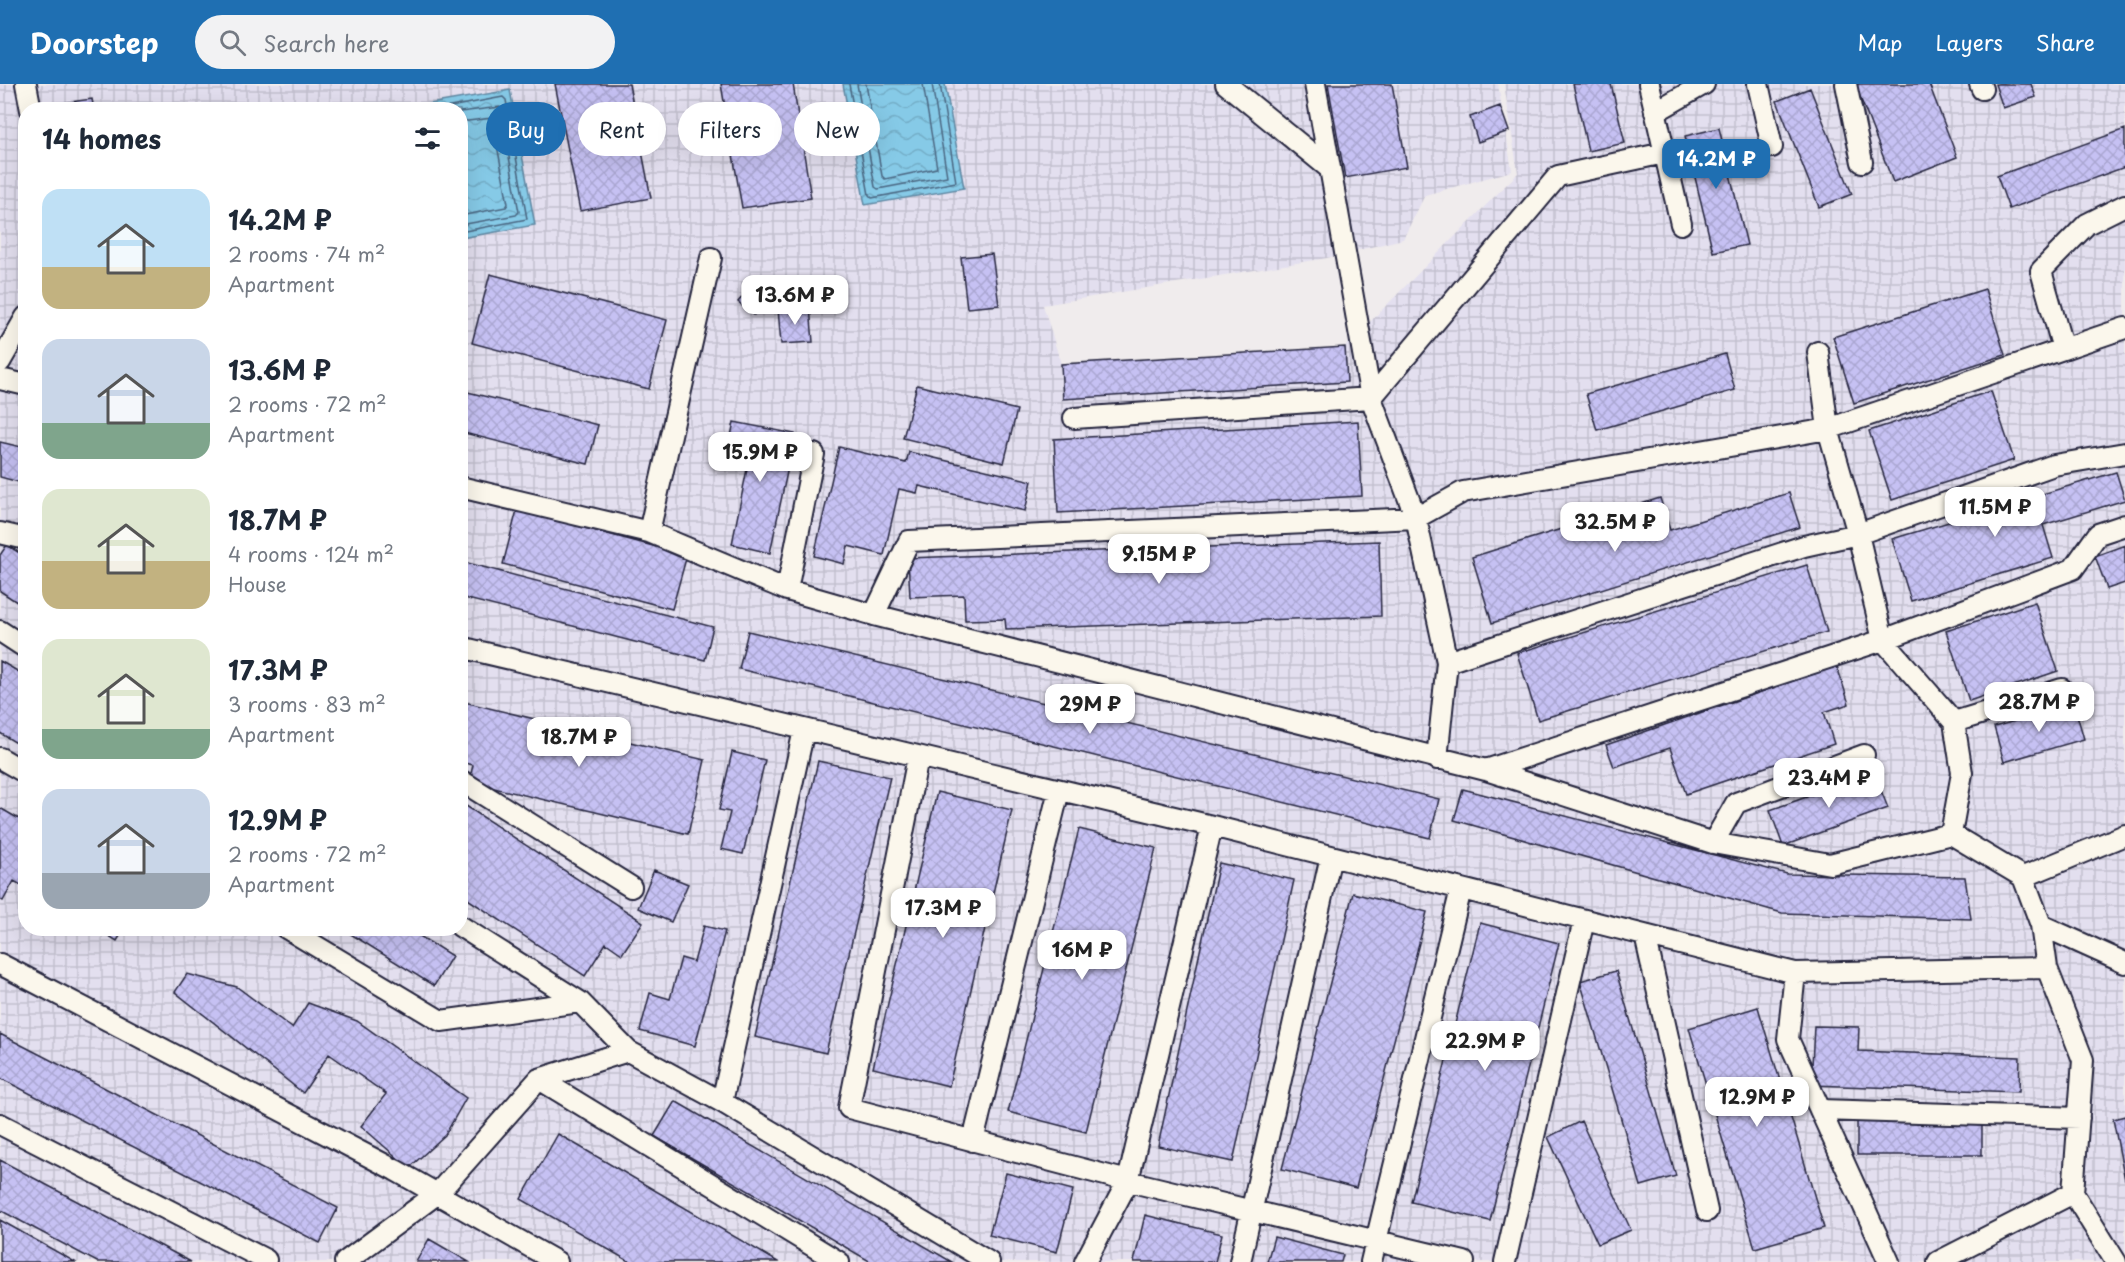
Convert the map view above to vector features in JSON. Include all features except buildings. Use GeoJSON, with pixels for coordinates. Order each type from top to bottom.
{"type":"FeatureCollection","features":[{"type":"Feature","properties":{"kind":"lane"},"geometry":{"type":"LineString","coordinates":[[26,84],[29,102]]}},
{"type":"Feature","properties":{"kind":"lane"},"geometry":{"type":"LineString","coordinates":[[1226,84],[1329,168]]}},
{"type":"Feature","properties":{"kind":"lane"},"geometry":{"type":"LineString","coordinates":[[1315,84],[1371,398],[1416,518],[1447,662],[1437,759]]}},
{"type":"Feature","properties":{"kind":"lane"},"geometry":{"type":"LineString","coordinates":[[1649,84],[1681,224]]}},
{"type":"Feature","properties":{"kind":"lane"},"geometry":{"type":"LineString","coordinates":[[1655,112],[1704,84]]}},
{"type":"Feature","properties":{"kind":"lane"},"geometry":{"type":"LineString","coordinates":[[1758,84],[1772,147]]}},
{"type":"Feature","properties":{"kind":"lane"},"geometry":{"type":"LineString","coordinates":[[1846,84],[1862,162]]}},
{"type":"Feature","properties":{"kind":"lane"},"geometry":{"type":"LineString","coordinates":[[1074,417],[1371,398],[1558,176],[1664,153]]}},
{"type":"Feature","properties":{"kind":"lane"},"geometry":{"type":"LineString","coordinates":[[2063,349],[2042,271],[2087,224],[2125,205]]}},
{"type":"Feature","properties":{"kind":"lane"},"geometry":{"type":"LineString","coordinates":[[649,532],[711,258]]}},
{"type":"Feature","properties":{"kind":"lane"},"geometry":{"type":"LineString","coordinates":[[873,615],[909,541],[1416,518],[1463,492],[1828,429],[2125,328]]}},
{"type":"Feature","properties":{"kind":"lane"},"geometry":{"type":"LineString","coordinates":[[0,362],[18,330]]}},
{"type":"Feature","properties":{"kind":"lane"},"geometry":{"type":"LineString","coordinates":[[1818,352],[1828,429],[1858,534],[1883,640],[1954,722],[1962,773],[1951,834]]}},
{"type":"Feature","properties":{"kind":"lane"},"geometry":{"type":"LineString","coordinates":[[0,379],[18,383]]}},
{"type":"Feature","properties":{"kind":"lane"},"geometry":{"type":"LineString","coordinates":[[1447,662],[1804,546],[1858,534],[2054,465],[2125,453]]}},
{"type":"Feature","properties":{"kind":"lane"},"geometry":{"type":"LineString","coordinates":[[787,590],[814,454]]}},
{"type":"Feature","properties":{"kind":"lane"},"geometry":{"type":"LineString","coordinates":[[468,489],[649,532],[787,590],[873,615],[1486,770],[1713,843],[1830,864],[1951,834],[2023,877],[2041,925],[2047,968],[2083,1060],[2073,1193],[2116,1262]]}},
{"type":"Feature","properties":{"kind":"lane"},"geometry":{"type":"LineString","coordinates":[[1486,770],[1883,640],[2073,569],[2098,534],[2125,525]]}},
{"type":"Feature","properties":{"kind":"lane"},"geometry":{"type":"LineString","coordinates":[[0,533],[18,537]]}},
{"type":"Feature","properties":{"kind":"lane"},"geometry":{"type":"LineString","coordinates":[[0,631],[18,643]]}},
{"type":"Feature","properties":{"kind":"lane"},"geometry":{"type":"LineString","coordinates":[[468,649],[1331,855],[1795,974],[2047,968]]}},
{"type":"Feature","properties":{"kind":"lane"},"geometry":{"type":"LineString","coordinates":[[1954,722],[2062,689]]}},
{"type":"Feature","properties":{"kind":"lane"},"geometry":{"type":"LineString","coordinates":[[722,1102],[804,730]]}},
{"type":"Feature","properties":{"kind":"lane"},"geometry":{"type":"LineString","coordinates":[[1713,843],[1736,803],[1864,755]]}},
{"type":"Feature","properties":{"kind":"lane"},"geometry":{"type":"LineString","coordinates":[[918,757],[849,1108],[1128,1181],[1464,1262]]}},
{"type":"Feature","properties":{"kind":"lane"},"geometry":{"type":"LineString","coordinates":[[0,758],[18,768]]}},
{"type":"Feature","properties":{"kind":"lane"},"geometry":{"type":"LineString","coordinates":[[468,785],[631,887]]}},
{"type":"Feature","properties":{"kind":"lane"},"geometry":{"type":"LineString","coordinates":[[973,1140],[1059,790]]}},
{"type":"Feature","properties":{"kind":"lane"},"geometry":{"type":"LineString","coordinates":[[1084,1262],[1128,1181],[1212,826]]}},
{"type":"Feature","properties":{"kind":"lane"},"geometry":{"type":"LineString","coordinates":[[2023,877],[2125,835]]}},
{"type":"Feature","properties":{"kind":"lane"},"geometry":{"type":"LineString","coordinates":[[1240,1262],[1331,855]]}},
{"type":"Feature","properties":{"kind":"lane"},"geometry":{"type":"LineString","coordinates":[[1371,1262],[1461,889]]}},
{"type":"Feature","properties":{"kind":"lane"},"geometry":{"type":"LineString","coordinates":[[1505,1262],[1584,920]]}},
{"type":"Feature","properties":{"kind":"lane"},"geometry":{"type":"LineString","coordinates":[[2041,925],[2125,963]]}},
{"type":"Feature","properties":{"kind":"lane"},"geometry":{"type":"LineString","coordinates":[[468,931],[580,1002],[628,1051],[722,1102],[989,1262]]}},
{"type":"Feature","properties":{"kind":"lane"},"geometry":{"type":"LineString","coordinates":[[1645,935],[1707,1211]]}},
{"type":"Feature","properties":{"kind":"lane"},"geometry":{"type":"LineString","coordinates":[[299,936],[441,1021],[580,1002]]}},
{"type":"Feature","properties":{"kind":"lane"},"geometry":{"type":"LineString","coordinates":[[0,964],[438,1193],[556,1262]]}},
{"type":"Feature","properties":{"kind":"lane"},"geometry":{"type":"LineString","coordinates":[[1795,974],[1788,1039],[1889,1262]]}},
{"type":"Feature","properties":{"kind":"lane"},"geometry":{"type":"LineString","coordinates":[[345,1262],[438,1193],[539,1079],[628,1051]]}},
{"type":"Feature","properties":{"kind":"lane"},"geometry":{"type":"LineString","coordinates":[[539,1079],[839,1262]]}},
{"type":"Feature","properties":{"kind":"lane"},"geometry":{"type":"LineString","coordinates":[[1820,1110],[2079,1118]]}},
{"type":"Feature","properties":{"kind":"lane"},"geometry":{"type":"LineString","coordinates":[[0,1124],[266,1260]]}},
{"type":"Feature","properties":{"kind":"lane"},"geometry":{"type":"LineString","coordinates":[[1938,1262],[2073,1193]]}},
{"type":"Feature","properties":{"kind":"shaded area"},"geometry":{"type":"Polygon","coordinates":[[[0,84],[1498,84],[1512,171],[1425,195],[1403,239],[1327,258],[1043,305],[1061,364],[1345,347],[1518,173],[1504,84],[2125,84],[2125,1262],[0,1262],[0,84]]]}},
{"type":"Feature","properties":{"kind":"water"},"geometry":{"type":"Polygon","coordinates":[[[843,84],[945,84],[964,188],[865,205],[856,156],[880,156],[880,102],[846,102],[843,84]]]}},
{"type":"Feature","properties":{"kind":"water"},"geometry":{"type":"Polygon","coordinates":[[[510,90],[512,102],[486,102],[486,156],[522,156],[535,225],[468,237],[468,102],[441,102],[510,90]]]}}]}
